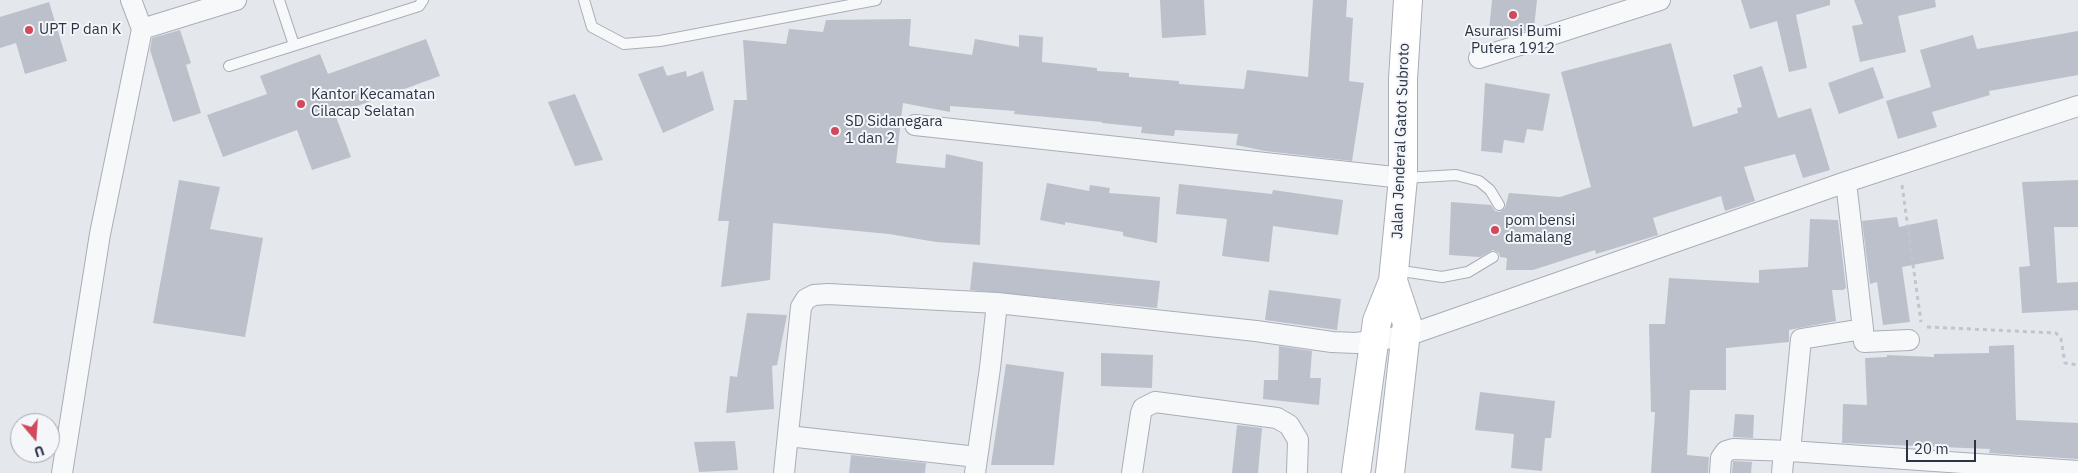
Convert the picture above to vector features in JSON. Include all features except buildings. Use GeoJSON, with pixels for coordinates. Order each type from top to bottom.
{"type":"FeatureCollection","features":[{"type":"Feature","properties":{"kind":"main road","name":"Jalan Jenderal Gatot Subroto"},"geometry":{"type":"LineString","coordinates":[[1356,473],[1377,321],[1394,276],[1403,178],[1403,79],[1408,0]]}},
{"type":"Feature","properties":{"kind":"main road","name":"Jalan Jenderal Gatot Subroto"},"geometry":{"type":"LineString","coordinates":[[1390,473],[1407,323],[1394,276]]}},
{"type":"Feature","properties":{"kind":"street"},"geometry":{"type":"LineString","coordinates":[[62,473],[100,234],[142,29],[131,0]]}},
{"type":"Feature","properties":{"kind":"street"},"geometry":{"type":"LineString","coordinates":[[142,29],[236,0]]}},
{"type":"Feature","properties":{"kind":"street"},"geometry":{"type":"LineString","coordinates":[[1479,58],[1660,0]]}},
{"type":"Feature","properties":{"kind":"street"},"geometry":{"type":"LineString","coordinates":[[784,473],[802,307],[806,299],[814,295],[828,294],[997,303],[1256,331],[1332,342],[1356,343],[1406,336],[1846,182],[2078,106]]}},
{"type":"Feature","properties":{"kind":"street"},"geometry":{"type":"LineString","coordinates":[[915,125],[1403,178]]}},
{"type":"Feature","properties":{"kind":"street"},"geometry":{"type":"LineString","coordinates":[[1846,182],[1864,342],[1909,340]]}},
{"type":"Feature","properties":{"kind":"street"},"geometry":{"type":"LineString","coordinates":[[788,436],[976,465],[997,303]]}},
{"type":"Feature","properties":{"kind":"street"},"geometry":{"type":"LineString","coordinates":[[1782,473],[1787,451],[1801,339],[1863,330]]}},
{"type":"Feature","properties":{"kind":"street"},"geometry":{"type":"LineString","coordinates":[[1132,473],[1140,413],[1143,408],[1155,402],[1277,418],[1289,425],[1298,440],[1297,473]]}},
{"type":"Feature","properties":{"kind":"street"},"geometry":{"type":"LineString","coordinates":[[1720,473],[1721,458],[1726,451],[1733,449],[2078,471]]}},
{"type":"Feature","properties":{"kind":"lane"},"geometry":{"type":"LineString","coordinates":[[279,0],[294,45]]}},
{"type":"Feature","properties":{"kind":"lane"},"geometry":{"type":"LineString","coordinates":[[229,66],[419,6],[423,0]]}},
{"type":"Feature","properties":{"kind":"lane"},"geometry":{"type":"LineString","coordinates":[[584,0],[592,27],[624,44],[660,42],[876,0]]}},
{"type":"Feature","properties":{"kind":"lane"},"geometry":{"type":"LineString","coordinates":[[1403,178],[1456,175],[1479,181],[1490,190],[1499,205]]}},
{"type":"Feature","properties":{"kind":"lane"},"geometry":{"type":"LineString","coordinates":[[1394,276],[1442,277],[1468,272],[1493,257]]}},
{"type":"Feature","properties":{"kind":"path"},"geometry":{"type":"LineString","coordinates":[[1899,164],[1923,326],[1929,328],[2056,333],[2061,339],[2065,364],[2078,365]]}},
{"type":"Feature","properties":{"kind":"place","name":"Asuransi Bumi Putera 1912"},"geometry":{"type":"Point","coordinates":[1513,15]}},
{"type":"Feature","properties":{"kind":"place","name":"UPT P dan K"},"geometry":{"type":"Point","coordinates":[29,30]}},
{"type":"Feature","properties":{"kind":"place","name":"Kantor Kecamatan Cilacap Selatan"},"geometry":{"type":"Point","coordinates":[301,104]}},
{"type":"Feature","properties":{"kind":"place","name":"SD Sidanegara 1 dan 2"},"geometry":{"type":"Point","coordinates":[835,131]}},
{"type":"Feature","properties":{"kind":"place","name":"pom bensi damalang"},"geometry":{"type":"Point","coordinates":[1495,230]}}]}
